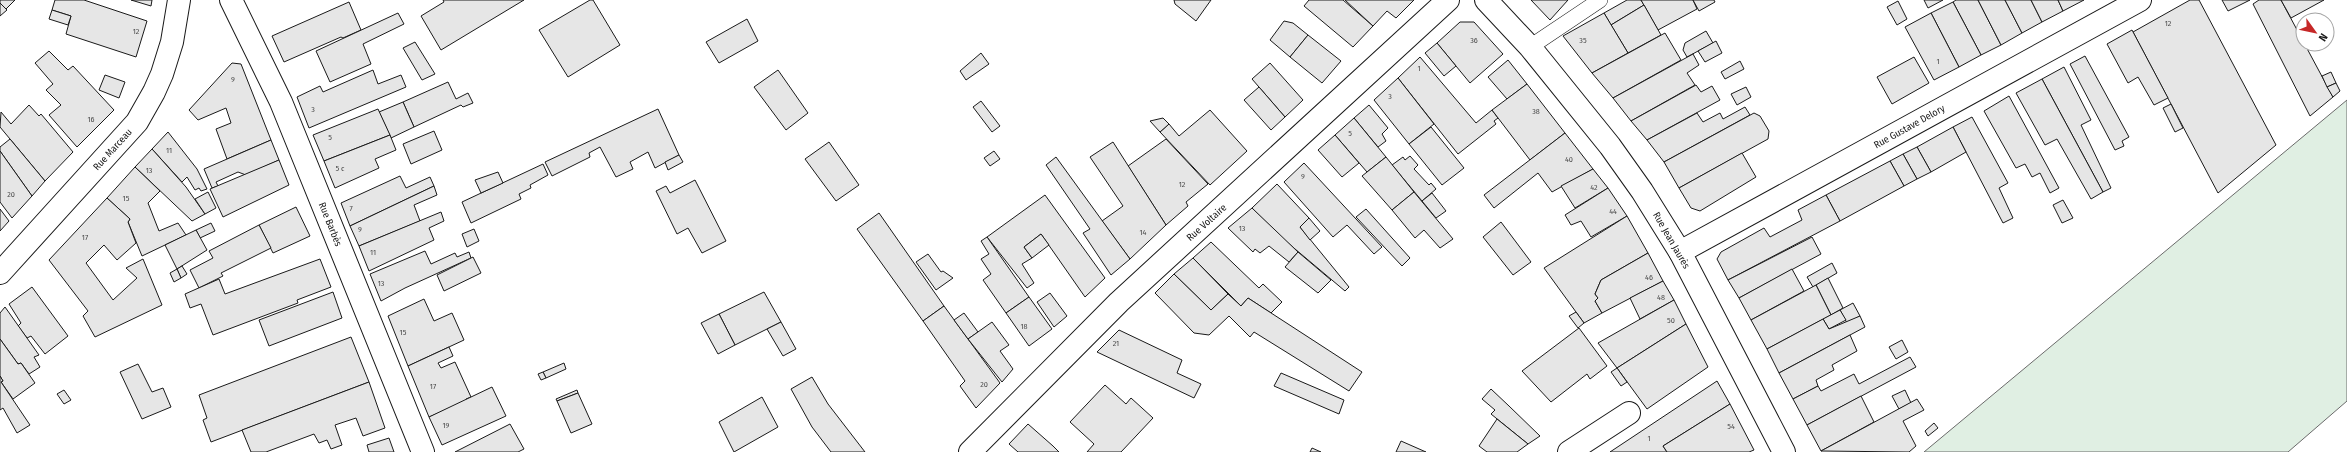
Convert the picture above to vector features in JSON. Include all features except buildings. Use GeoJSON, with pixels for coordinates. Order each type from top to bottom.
{"type":"FeatureCollection","features":[{"type":"Feature","properties":{"kind":"street","name":"Rue Marceau"},"geometry":{"type":"LineString","coordinates":[[0,273],[137,122],[154,92],[162,74],[172,42],[179,0]]}},
{"type":"Feature","properties":{"kind":"street","name":"Rue Barbès"},"geometry":{"type":"LineString","coordinates":[[231,0],[281,102],[423,452]]}},
{"type":"Feature","properties":{"kind":"street","name":"Rue Voltaire"},"geometry":{"type":"LineString","coordinates":[[970,452],[1119,302],[1448,0]]}},
{"type":"Feature","properties":{"kind":"street","name":"Rue Jean Jaurès"},"geometry":{"type":"LineString","coordinates":[[1486,0],[1530,47],[1628,170],[1680,252],[1784,452]]}},
{"type":"Feature","properties":{"kind":"street","name":"Rue Gustave Delory"},"geometry":{"type":"LineString","coordinates":[[1680,252],[2140,0]]}},
{"type":"Feature","properties":{"kind":"street"},"geometry":{"type":"LineString","coordinates":[[1569,452],[1628,413]]}},
{"type":"Feature","properties":{"kind":"lane"},"geometry":{"type":"LineString","coordinates":[[1530,47],[1600,0]]}},
{"type":"Feature","properties":{"kind":"green space"},"geometry":{"type":"Polygon","coordinates":[[[2347,100],[2347,401],[2288,452],[1924,452],[2347,100]]]}}]}
